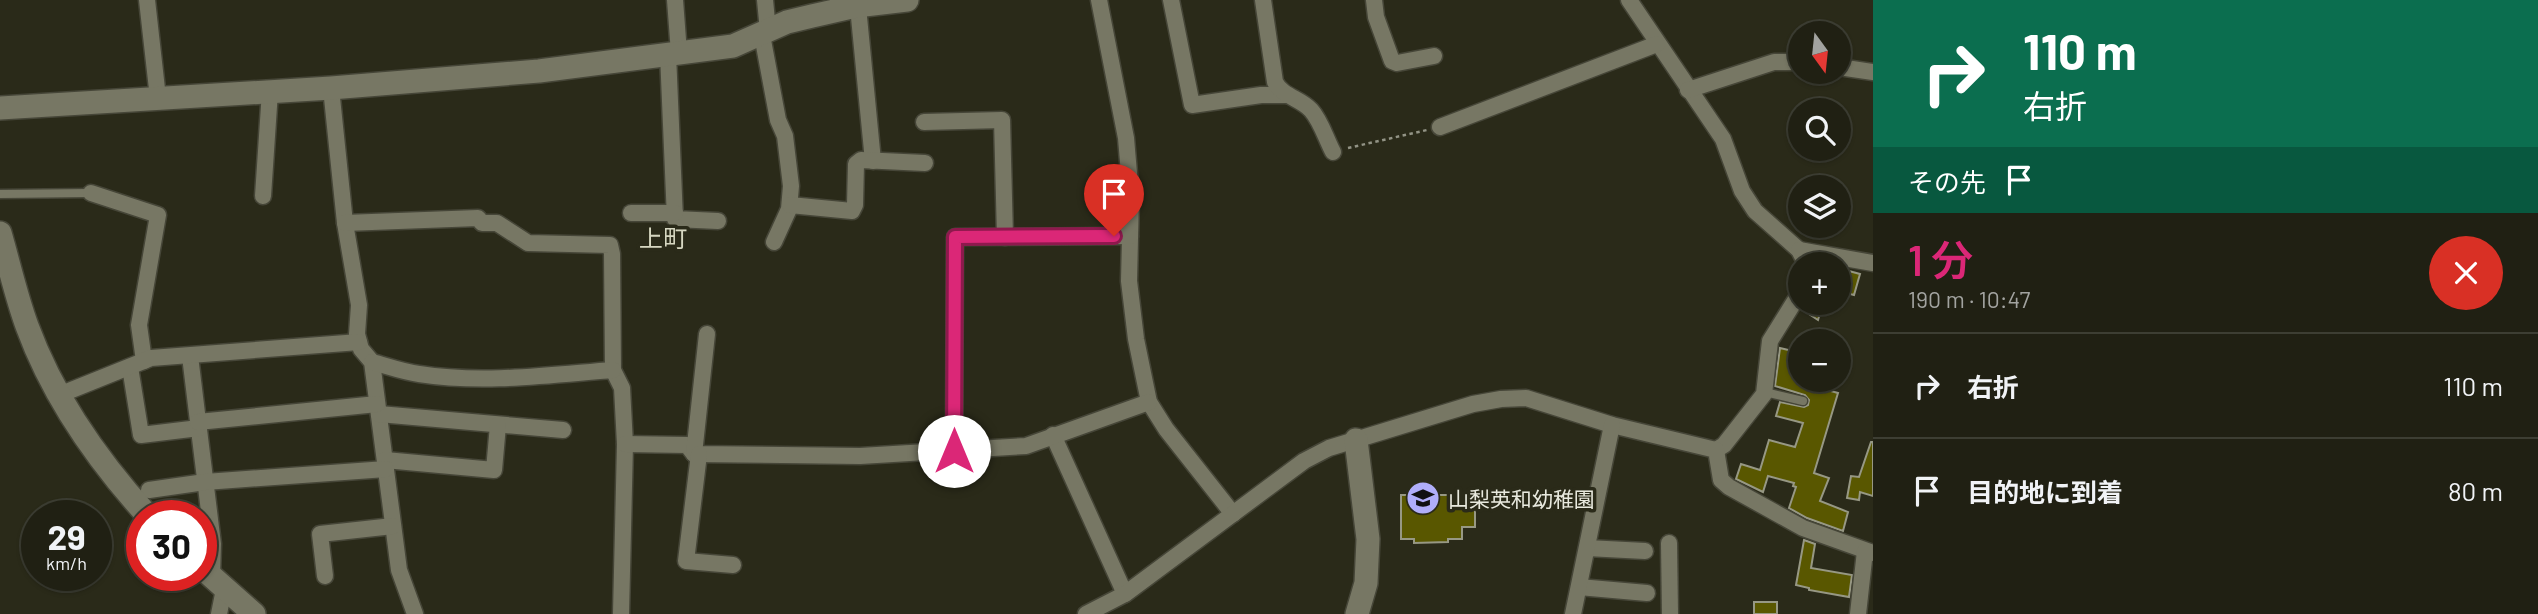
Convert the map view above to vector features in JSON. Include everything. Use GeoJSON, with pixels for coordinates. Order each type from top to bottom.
{"type":"FeatureCollection","features":[{"type":"Feature","properties":{"kind":"street"},"geometry":{"type":"LineString","coordinates":[[147,0],[158,98]]}},
{"type":"Feature","properties":{"kind":"street"},"geometry":{"type":"LineString","coordinates":[[675,0],[676,219],[718,221]]}},
{"type":"Feature","properties":{"kind":"street"},"geometry":{"type":"LineString","coordinates":[[765,0],[765,33],[778,120],[785,136],[791,186],[790,205],[774,242]]}},
{"type":"Feature","properties":{"kind":"street"},"geometry":{"type":"LineString","coordinates":[[0,108],[331,88],[539,71],[733,46],[765,33],[811,8],[907,0]]}},
{"type":"Feature","properties":{"kind":"street"},"geometry":{"type":"LineString","coordinates":[[1099,0],[1126,138],[1131,197],[1129,281],[1136,339],[1149,402],[1166,429],[1233,514]]}},
{"type":"Feature","properties":{"kind":"street"},"geometry":{"type":"LineString","coordinates":[[1171,0],[1192,105],[1261,95],[1287,95]]}},
{"type":"Feature","properties":{"kind":"street"},"geometry":{"type":"LineString","coordinates":[[1263,0],[1275,82],[1280,92],[1312,111],[1333,152]]}},
{"type":"Feature","properties":{"kind":"street"},"geometry":{"type":"LineString","coordinates":[[1374,0],[1376,17],[1392,61],[1397,63],[1434,56]]}},
{"type":"Feature","properties":{"kind":"street"},"geometry":{"type":"LineString","coordinates":[[1629,0],[1723,139],[1742,191],[1755,211],[1798,252]]}},
{"type":"Feature","properties":{"kind":"street"},"geometry":{"type":"LineString","coordinates":[[855,3],[873,161]]}},
{"type":"Feature","properties":{"kind":"street"},"geometry":{"type":"LineString","coordinates":[[1440,127],[1657,44]]}},
{"type":"Feature","properties":{"kind":"street"},"geometry":{"type":"LineString","coordinates":[[1688,90],[1774,62],[1788,62]]}},
{"type":"Feature","properties":{"kind":"street"},"geometry":{"type":"LineString","coordinates":[[1852,69],[1873,72]]}},
{"type":"Feature","properties":{"kind":"street"},"geometry":{"type":"LineString","coordinates":[[331,88],[345,223],[359,305],[356,334],[361,349],[372,362],[399,570],[415,614]]}},
{"type":"Feature","properties":{"kind":"street"},"geometry":{"type":"LineString","coordinates":[[263,196],[270,91]]}},
{"type":"Feature","properties":{"kind":"street"},"geometry":{"type":"LineString","coordinates":[[924,122],[1002,120],[1005,237]]}},
{"type":"Feature","properties":{"kind":"street"},"geometry":{"type":"LineString","coordinates":[[790,205],[852,211],[855,205],[856,164],[861,160],[925,163]]}},
{"type":"Feature","properties":{"kind":"street"},"geometry":{"type":"LineString","coordinates":[[90,193],[158,215],[139,325],[137,364],[141,435],[198,425],[378,409],[498,425],[563,430]]}},
{"type":"Feature","properties":{"kind":"street"},"geometry":{"type":"LineString","coordinates":[[631,213],[675,213]]}},
{"type":"Feature","properties":{"kind":"street"},"geometry":{"type":"LineString","coordinates":[[345,223],[478,218],[482,223],[497,223],[528,243],[610,245],[613,370],[622,388],[625,444],[621,614]]}},
{"type":"Feature","properties":{"kind":"street"},"geometry":{"type":"LineString","coordinates":[[0,233],[27,327],[59,395],[106,466],[135,500]]}},
{"type":"Feature","properties":{"kind":"street"},"geometry":{"type":"LineString","coordinates":[[954,451],[955,237],[1130,236]]}},
{"type":"Feature","properties":{"kind":"street"},"geometry":{"type":"LineString","coordinates":[[1851,261],[1873,263]]}},
{"type":"Feature","properties":{"kind":"street"},"geometry":{"type":"LineString","coordinates":[[1086,614],[1125,594],[1304,461],[1329,447],[1473,404],[1526,398],[1612,425],[1716,450],[1724,445],[1765,392],[1770,341],[1788,312]]}},
{"type":"Feature","properties":{"kind":"street"},"geometry":{"type":"LineString","coordinates":[[707,334],[686,561],[733,565]]}},
{"type":"Feature","properties":{"kind":"street"},"geometry":{"type":"LineString","coordinates":[[59,395],[151,358],[359,342]]}},
{"type":"Feature","properties":{"kind":"street"},"geometry":{"type":"LineString","coordinates":[[190,356],[207,500]]}},
{"type":"Feature","properties":{"kind":"street"},"geometry":{"type":"LineString","coordinates":[[372,362],[416,374],[454,378],[498,379],[613,370]]}},
{"type":"Feature","properties":{"kind":"street"},"geometry":{"type":"LineString","coordinates":[[625,444],[687,445],[697,454],[860,456],[1026,446],[1149,402]]}},
{"type":"Feature","properties":{"kind":"street"},"geometry":{"type":"LineString","coordinates":[[149,490],[385,465],[494,470],[498,425]]}},
{"type":"Feature","properties":{"kind":"street"},"geometry":{"type":"LineString","coordinates":[[1573,614],[1612,425]]}},
{"type":"Feature","properties":{"kind":"street"},"geometry":{"type":"LineString","coordinates":[[1054,435],[1125,594]]}},
{"type":"Feature","properties":{"kind":"street"},"geometry":{"type":"LineString","coordinates":[[1356,440],[1368,539],[1366,583],[1357,614]]}},
{"type":"Feature","properties":{"kind":"street"},"geometry":{"type":"LineString","coordinates":[[1716,450],[1721,480],[1729,487],[1802,528],[1869,552],[1858,614]]}},
{"type":"Feature","properties":{"kind":"street"},"geometry":{"type":"LineString","coordinates":[[325,576],[320,534],[393,526]]}},
{"type":"Feature","properties":{"kind":"street"},"geometry":{"type":"LineString","coordinates":[[1670,543],[1670,614]]}},
{"type":"Feature","properties":{"kind":"street"},"geometry":{"type":"LineString","coordinates":[[1587,548],[1645,551]]}},
{"type":"Feature","properties":{"kind":"street"},"geometry":{"type":"LineString","coordinates":[[217,581],[254,614]]}},
{"type":"Feature","properties":{"kind":"street"},"geometry":{"type":"LineString","coordinates":[[1579,587],[1647,593]]}},
{"type":"Feature","properties":{"kind":"street"},"geometry":{"type":"LineString","coordinates":[[215,591],[219,614]]}},
{"type":"Feature","properties":{"kind":"lane"},"geometry":{"type":"LineString","coordinates":[[0,194],[90,193]]}},
{"type":"Feature","properties":{"kind":"lane"},"geometry":{"type":"LineString","coordinates":[[1765,392],[1803,401]]}},
{"type":"Feature","properties":{"kind":"path"},"geometry":{"type":"LineString","coordinates":[[1333,152],[1440,127]]}},
{"type":"Feature","properties":{"kind":"building"},"geometry":{"type":"Polygon","coordinates":[[[1851,272],[1860,274],[1854,295],[1851,294],[1851,272]]]}},
{"type":"Feature","properties":{"kind":"building"},"geometry":{"type":"Polygon","coordinates":[[[1780,348],[1788,350],[1788,390],[1775,386],[1780,348]]]}},
{"type":"Feature","properties":{"kind":"building"},"geometry":{"type":"Polygon","coordinates":[[[1795,392],[1838,393],[1814,473],[1829,478],[1820,501],[1848,512],[1843,531],[1807,518],[1789,508],[1796,487],[1793,486],[1794,483],[1768,476],[1763,492],[1736,479],[1741,464],[1760,470],[1769,440],[1795,447],[1803,423],[1776,416],[1780,402],[1804,407],[1808,405],[1809,400],[1805,395],[1795,392]]]}},
{"type":"Feature","properties":{"kind":"building"},"geometry":{"type":"Polygon","coordinates":[[[1871,442],[1873,496],[1860,492],[1859,500],[1847,498],[1851,476],[1859,477],[1871,442]]]}},
{"type":"Feature","properties":{"kind":"building"},"geometry":{"type":"Polygon","coordinates":[[[1401,495],[1475,495],[1475,527],[1462,527],[1462,539],[1448,539],[1448,542],[1414,543],[1414,539],[1401,539],[1401,495]]]}},
{"type":"Feature","properties":{"kind":"building"},"geometry":{"type":"Polygon","coordinates":[[[1804,540],[1815,544],[1811,568],[1852,575],[1849,597],[1796,585],[1804,540]]]}},
{"type":"Feature","properties":{"kind":"building"},"geometry":{"type":"Polygon","coordinates":[[[1754,602],[1777,602],[1777,614],[1754,614],[1754,602]]]}},
{"type":"Feature","properties":{"kind":"place","name":"山梨英和幼稚園"},"geometry":{"type":"Point","coordinates":[1423,498]}},
{"type":"Feature","properties":{"kind":"district","name":"上町"},"geometry":{"type":"Point","coordinates":[663,237]}},
{"type":"Feature","properties":{"kind":"route"},"geometry":{"type":"LineString","coordinates":[[954,451],[955,237],[1114,236]]}}]}
